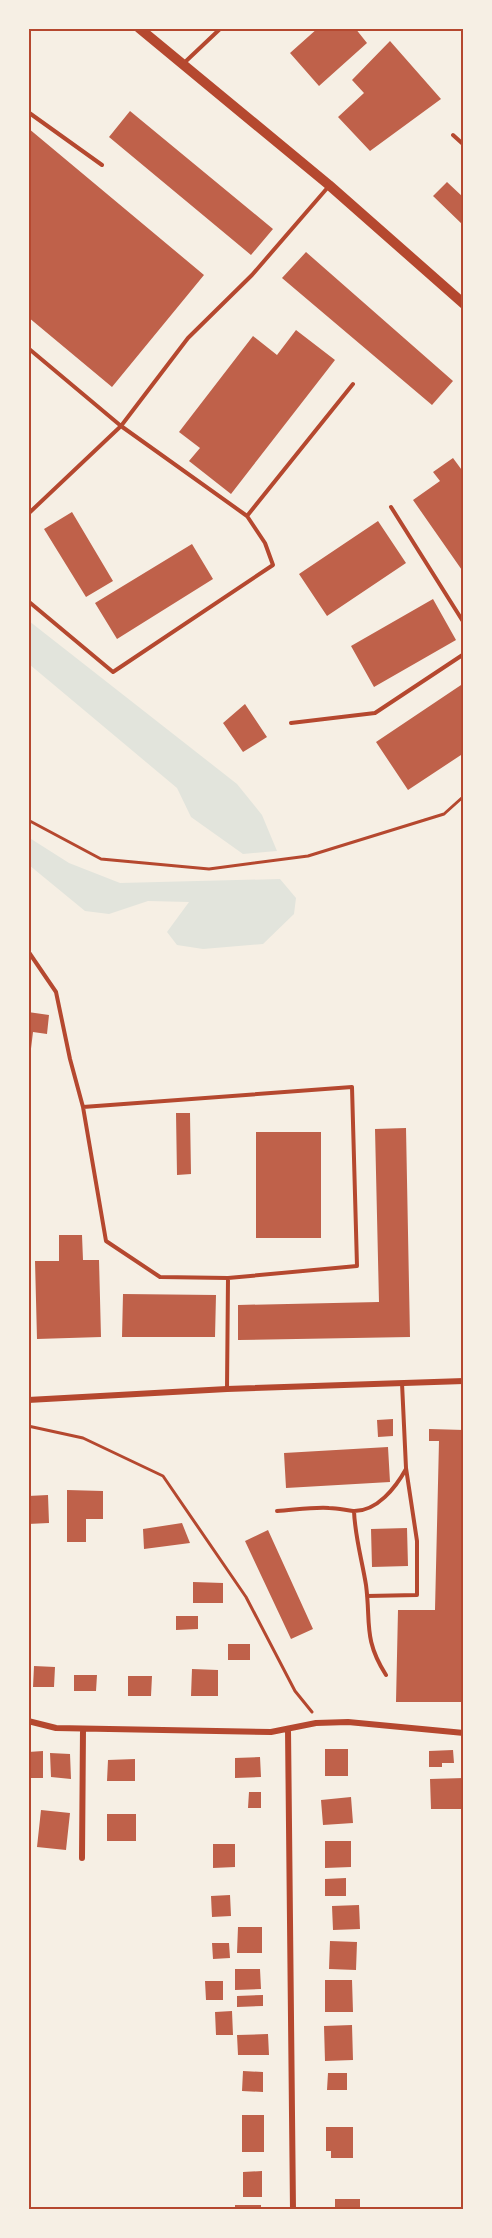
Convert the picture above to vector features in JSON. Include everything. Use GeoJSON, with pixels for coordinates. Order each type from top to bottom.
{"type":"FeatureCollection","features":[{"type":"Feature","properties":{"kind":"main road"},"geometry":{"type":"LineString","coordinates":[[139,28],[329,185],[464,304]]}},
{"type":"Feature","properties":{"kind":"street"},"geometry":{"type":"LineString","coordinates":[[28,1400],[227,1389],[464,1381]]}},
{"type":"Feature","properties":{"kind":"street"},"geometry":{"type":"LineString","coordinates":[[28,1721],[56,1728],[83,1729],[271,1732],[328,1722],[464,1732]]}},
{"type":"Feature","properties":{"kind":"street"},"geometry":{"type":"LineString","coordinates":[[82,1858],[83,1729]]}},
{"type":"Feature","properties":{"kind":"street"},"geometry":{"type":"LineString","coordinates":[[288,1729],[293,2210]]}},
{"type":"Feature","properties":{"kind":"lane"},"geometry":{"type":"LineString","coordinates":[[183,64],[221,28]]}},
{"type":"Feature","properties":{"kind":"lane"},"geometry":{"type":"LineString","coordinates":[[28,112],[102,165]]}},
{"type":"Feature","properties":{"kind":"lane"},"geometry":{"type":"LineString","coordinates":[[453,135],[464,145]]}},
{"type":"Feature","properties":{"kind":"lane"},"geometry":{"type":"LineString","coordinates":[[28,514],[121,426],[188,338],[252,275],[329,185]]}},
{"type":"Feature","properties":{"kind":"lane"},"geometry":{"type":"LineString","coordinates":[[28,348],[121,426],[247,516],[265,543],[273,565],[113,672],[28,601]]}},
{"type":"Feature","properties":{"kind":"lane"},"geometry":{"type":"LineString","coordinates":[[247,516],[292,457],[353,384]]}},
{"type":"Feature","properties":{"kind":"lane"},"geometry":{"type":"LineString","coordinates":[[392,507],[464,623]]}},
{"type":"Feature","properties":{"kind":"lane"},"geometry":{"type":"LineString","coordinates":[[291,723],[375,713],[464,654]]}},
{"type":"Feature","properties":{"kind":"lane"},"geometry":{"type":"LineString","coordinates":[[28,951],[56,992],[83,1107],[106,1241],[160,1277],[228,1278],[357,1266],[352,1087],[83,1107]]}},
{"type":"Feature","properties":{"kind":"lane"},"geometry":{"type":"LineString","coordinates":[[227,1389],[228,1278]]}},
{"type":"Feature","properties":{"kind":"lane"},"geometry":{"type":"LineString","coordinates":[[367,1596],[417,1595],[417,1541],[406,1468],[402,1383]]}},
{"type":"Feature","properties":{"kind":"lane"},"geometry":{"type":"LineString","coordinates":[[277,1511],[328,1508],[354,1511],[382,1499],[398,1484],[406,1468]]}},
{"type":"Feature","properties":{"kind":"lane"},"geometry":{"type":"LineString","coordinates":[[354,1511],[355,1537],[367,1596],[368,1632],[377,1661],[386,1675]]}},
{"type":"Feature","properties":{"kind":"path"},"geometry":{"type":"LineString","coordinates":[[28,820],[101,859],[209,869],[308,856],[444,813],[464,796]]}},
{"type":"Feature","properties":{"kind":"path"},"geometry":{"type":"LineString","coordinates":[[28,1426],[83,1438],[163,1476],[246,1597],[295,1691],[311,1711],[328,1722]]}},
{"type":"Feature","properties":{"kind":"shaded area"},"geometry":{"type":"Polygon","coordinates":[[[29,621],[237,784],[262,815],[277,851],[243,854],[191,817],[177,788],[29,664],[29,621]]]}},
{"type":"Feature","properties":{"kind":"shaded area"},"geometry":{"type":"Polygon","coordinates":[[[28,837],[69,863],[120,883],[280,879],[296,898],[294,914],[263,944],[203,949],[177,945],[167,932],[189,902],[148,901],[109,914],[85,911],[29,865],[28,837]]]}},
{"type":"Feature","properties":{"kind":"building"},"geometry":{"type":"Polygon","coordinates":[[[318,28],[355,28],[367,43],[319,86],[290,53],[318,28]]]}},
{"type":"Feature","properties":{"kind":"building"},"geometry":{"type":"Polygon","coordinates":[[[390,41],[441,99],[370,151],[338,117],[364,93],[352,80],[390,41]]]}},
{"type":"Feature","properties":{"kind":"building"},"geometry":{"type":"Polygon","coordinates":[[[130,111],[273,229],[251,255],[109,137],[130,111]]]}},
{"type":"Feature","properties":{"kind":"building"},"geometry":{"type":"Polygon","coordinates":[[[28,128],[204,275],[112,387],[28,317],[28,128]]]}},
{"type":"Feature","properties":{"kind":"building"},"geometry":{"type":"Polygon","coordinates":[[[447,182],[464,198],[464,226],[433,196],[447,182]]]}},
{"type":"Feature","properties":{"kind":"building"},"geometry":{"type":"Polygon","coordinates":[[[306,252],[453,381],[432,405],[282,278],[306,252]]]}},
{"type":"Feature","properties":{"kind":"building"},"geometry":{"type":"Polygon","coordinates":[[[296,330],[335,360],[231,494],[189,461],[200,448],[179,432],[253,336],[277,355],[296,330]]]}},
{"type":"Feature","properties":{"kind":"building"},"geometry":{"type":"Polygon","coordinates":[[[453,458],[464,473],[464,573],[413,500],[440,481],[433,472],[453,458]]]}},
{"type":"Feature","properties":{"kind":"building"},"geometry":{"type":"Polygon","coordinates":[[[72,512],[113,581],[86,597],[44,529],[72,512]]]}},
{"type":"Feature","properties":{"kind":"building"},"geometry":{"type":"Polygon","coordinates":[[[378,521],[406,563],[327,616],[299,574],[378,521]]]}},
{"type":"Feature","properties":{"kind":"building"},"geometry":{"type":"Polygon","coordinates":[[[192,544],[213,579],[117,639],[95,603],[192,544]]]}},
{"type":"Feature","properties":{"kind":"building"},"geometry":{"type":"Polygon","coordinates":[[[433,599],[456,640],[374,687],[351,646],[433,599]]]}},
{"type":"Feature","properties":{"kind":"building"},"geometry":{"type":"Polygon","coordinates":[[[464,683],[464,753],[408,790],[376,742],[464,683]]]}},
{"type":"Feature","properties":{"kind":"building"},"geometry":{"type":"Polygon","coordinates":[[[245,704],[267,737],[243,752],[223,723],[245,704]]]}},
{"type":"Feature","properties":{"kind":"building"},"geometry":{"type":"Polygon","coordinates":[[[28,1012],[49,1015],[47,1034],[33,1032],[30,1057],[28,1012]]]}},
{"type":"Feature","properties":{"kind":"building"},"geometry":{"type":"Polygon","coordinates":[[[176,1113],[190,1113],[191,1174],[177,1175],[176,1113]]]}},
{"type":"Feature","properties":{"kind":"building"},"geometry":{"type":"Polygon","coordinates":[[[406,1128],[410,1337],[238,1340],[238,1305],[379,1302],[375,1129],[406,1128]]]}},
{"type":"Feature","properties":{"kind":"building"},"geometry":{"type":"Polygon","coordinates":[[[256,1132],[321,1132],[321,1238],[256,1238],[256,1132]]]}},
{"type":"Feature","properties":{"kind":"building"},"geometry":{"type":"Polygon","coordinates":[[[59,1235],[82,1235],[83,1260],[99,1260],[101,1337],[37,1339],[35,1261],[59,1261],[59,1235]]]}},
{"type":"Feature","properties":{"kind":"building"},"geometry":{"type":"Polygon","coordinates":[[[123,1294],[216,1295],[215,1337],[122,1337],[123,1294]]]}},
{"type":"Feature","properties":{"kind":"building"},"geometry":{"type":"Polygon","coordinates":[[[393,1419],[393,1436],[378,1437],[377,1420],[393,1419]]]}},
{"type":"Feature","properties":{"kind":"building"},"geometry":{"type":"Polygon","coordinates":[[[429,1429],[464,1430],[463,1702],[396,1702],[398,1610],[435,1610],[439,1441],[429,1441],[429,1429]]]}},
{"type":"Feature","properties":{"kind":"building"},"geometry":{"type":"Polygon","coordinates":[[[388,1447],[390,1482],[286,1488],[284,1453],[388,1447]]]}},
{"type":"Feature","properties":{"kind":"building"},"geometry":{"type":"Polygon","coordinates":[[[67,1490],[103,1491],[103,1519],[86,1519],[86,1542],[67,1542],[67,1490]]]}},
{"type":"Feature","properties":{"kind":"building"},"geometry":{"type":"Polygon","coordinates":[[[48,1495],[49,1523],[28,1524],[28,1496],[48,1495]]]}},
{"type":"Feature","properties":{"kind":"building"},"geometry":{"type":"Polygon","coordinates":[[[182,1523],[190,1543],[144,1549],[143,1529],[182,1523]]]}},
{"type":"Feature","properties":{"kind":"building"},"geometry":{"type":"Polygon","coordinates":[[[407,1528],[408,1566],[372,1567],[371,1529],[407,1528]]]}},
{"type":"Feature","properties":{"kind":"building"},"geometry":{"type":"Polygon","coordinates":[[[268,1530],[313,1629],[291,1639],[245,1541],[268,1530]]]}},
{"type":"Feature","properties":{"kind":"building"},"geometry":{"type":"Polygon","coordinates":[[[193,1582],[223,1583],[223,1603],[193,1603],[193,1582]]]}},
{"type":"Feature","properties":{"kind":"building"},"geometry":{"type":"Polygon","coordinates":[[[176,1616],[198,1616],[198,1629],[176,1630],[176,1616]]]}},
{"type":"Feature","properties":{"kind":"building"},"geometry":{"type":"Polygon","coordinates":[[[228,1644],[250,1644],[250,1660],[228,1660],[228,1644]]]}},
{"type":"Feature","properties":{"kind":"building"},"geometry":{"type":"Polygon","coordinates":[[[34,1666],[55,1667],[54,1687],[33,1687],[34,1666]]]}},
{"type":"Feature","properties":{"kind":"building"},"geometry":{"type":"Polygon","coordinates":[[[192,1669],[218,1670],[218,1696],[191,1696],[192,1669]]]}},
{"type":"Feature","properties":{"kind":"building"},"geometry":{"type":"Polygon","coordinates":[[[74,1675],[97,1675],[96,1691],[74,1691],[74,1675]]]}},
{"type":"Feature","properties":{"kind":"building"},"geometry":{"type":"Polygon","coordinates":[[[128,1676],[152,1676],[151,1696],[128,1696],[128,1676]]]}},
{"type":"Feature","properties":{"kind":"building"},"geometry":{"type":"Polygon","coordinates":[[[325,1749],[348,1749],[348,1776],[325,1776],[325,1749]]]}},
{"type":"Feature","properties":{"kind":"building"},"geometry":{"type":"Polygon","coordinates":[[[453,1750],[454,1763],[442,1763],[442,1767],[429,1767],[429,1751],[453,1750]]]}},
{"type":"Feature","properties":{"kind":"building"},"geometry":{"type":"Polygon","coordinates":[[[43,1751],[43,1778],[28,1778],[28,1752],[43,1751]]]}},
{"type":"Feature","properties":{"kind":"building"},"geometry":{"type":"Polygon","coordinates":[[[50,1753],[70,1754],[71,1779],[51,1777],[50,1753]]]}},
{"type":"Feature","properties":{"kind":"building"},"geometry":{"type":"Polygon","coordinates":[[[260,1757],[261,1777],[235,1778],[235,1758],[260,1757]]]}},
{"type":"Feature","properties":{"kind":"building"},"geometry":{"type":"Polygon","coordinates":[[[135,1759],[135,1781],[107,1781],[108,1760],[135,1759]]]}},
{"type":"Feature","properties":{"kind":"building"},"geometry":{"type":"Polygon","coordinates":[[[464,1778],[464,1809],[431,1809],[430,1779],[464,1778]]]}},
{"type":"Feature","properties":{"kind":"building"},"geometry":{"type":"Polygon","coordinates":[[[249,1792],[261,1792],[261,1808],[248,1808],[249,1792]]]}},
{"type":"Feature","properties":{"kind":"building"},"geometry":{"type":"Polygon","coordinates":[[[351,1797],[353,1823],[323,1825],[321,1800],[351,1797]]]}},
{"type":"Feature","properties":{"kind":"building"},"geometry":{"type":"Polygon","coordinates":[[[41,1810],[70,1813],[66,1850],[37,1847],[41,1810]]]}},
{"type":"Feature","properties":{"kind":"building"},"geometry":{"type":"Polygon","coordinates":[[[107,1814],[136,1814],[136,1841],[107,1841],[107,1814]]]}},
{"type":"Feature","properties":{"kind":"building"},"geometry":{"type":"Polygon","coordinates":[[[325,1841],[351,1841],[351,1867],[325,1868],[325,1841]]]}},
{"type":"Feature","properties":{"kind":"building"},"geometry":{"type":"Polygon","coordinates":[[[213,1844],[235,1844],[235,1867],[213,1868],[213,1844]]]}},
{"type":"Feature","properties":{"kind":"building"},"geometry":{"type":"Polygon","coordinates":[[[346,1878],[346,1896],[325,1896],[325,1879],[346,1878]]]}},
{"type":"Feature","properties":{"kind":"building"},"geometry":{"type":"Polygon","coordinates":[[[230,1895],[231,1916],[212,1917],[211,1896],[230,1895]]]}},
{"type":"Feature","properties":{"kind":"building"},"geometry":{"type":"Polygon","coordinates":[[[359,1905],[360,1929],[333,1930],[332,1906],[359,1905]]]}},
{"type":"Feature","properties":{"kind":"building"},"geometry":{"type":"Polygon","coordinates":[[[238,1927],[262,1927],[262,1953],[237,1953],[238,1927]]]}},
{"type":"Feature","properties":{"kind":"building"},"geometry":{"type":"Polygon","coordinates":[[[330,1941],[357,1942],[356,1970],[329,1969],[330,1941]]]}},
{"type":"Feature","properties":{"kind":"building"},"geometry":{"type":"Polygon","coordinates":[[[212,1943],[229,1943],[230,1958],[213,1959],[212,1943]]]}},
{"type":"Feature","properties":{"kind":"building"},"geometry":{"type":"Polygon","coordinates":[[[235,1969],[260,1969],[261,1989],[235,1990],[235,1969]]]}},
{"type":"Feature","properties":{"kind":"building"},"geometry":{"type":"Polygon","coordinates":[[[325,1980],[352,1980],[353,2012],[325,2012],[325,1980]]]}},
{"type":"Feature","properties":{"kind":"building"},"geometry":{"type":"Polygon","coordinates":[[[205,1981],[223,1981],[223,2000],[206,2000],[205,1981]]]}},
{"type":"Feature","properties":{"kind":"building"},"geometry":{"type":"Polygon","coordinates":[[[263,1995],[263,2006],[237,2007],[237,1996],[263,1995]]]}},
{"type":"Feature","properties":{"kind":"building"},"geometry":{"type":"Polygon","coordinates":[[[232,2011],[233,2035],[216,2035],[215,2012],[232,2011]]]}},
{"type":"Feature","properties":{"kind":"building"},"geometry":{"type":"Polygon","coordinates":[[[352,2025],[353,2060],[325,2061],[324,2026],[352,2025]]]}},
{"type":"Feature","properties":{"kind":"building"},"geometry":{"type":"Polygon","coordinates":[[[268,2034],[269,2055],[238,2055],[237,2035],[268,2034]]]}},
{"type":"Feature","properties":{"kind":"building"},"geometry":{"type":"Polygon","coordinates":[[[243,2071],[263,2072],[263,2092],[242,2091],[243,2071]]]}},
{"type":"Feature","properties":{"kind":"building"},"geometry":{"type":"Polygon","coordinates":[[[328,2073],[347,2073],[347,2090],[327,2090],[328,2073]]]}},
{"type":"Feature","properties":{"kind":"building"},"geometry":{"type":"Polygon","coordinates":[[[242,2115],[264,2115],[264,2152],[242,2152],[242,2115]]]}},
{"type":"Feature","properties":{"kind":"building"},"geometry":{"type":"Polygon","coordinates":[[[326,2127],[353,2127],[353,2158],[331,2158],[331,2151],[326,2151],[326,2127]]]}},
{"type":"Feature","properties":{"kind":"building"},"geometry":{"type":"Polygon","coordinates":[[[262,2171],[262,2197],[243,2197],[243,2172],[262,2171]]]}},
{"type":"Feature","properties":{"kind":"building"},"geometry":{"type":"Polygon","coordinates":[[[335,2199],[360,2199],[360,2210],[335,2210],[335,2199]]]}},
{"type":"Feature","properties":{"kind":"building"},"geometry":{"type":"Polygon","coordinates":[[[235,2205],[261,2205],[261,2210],[235,2210],[235,2205]]]}}]}
